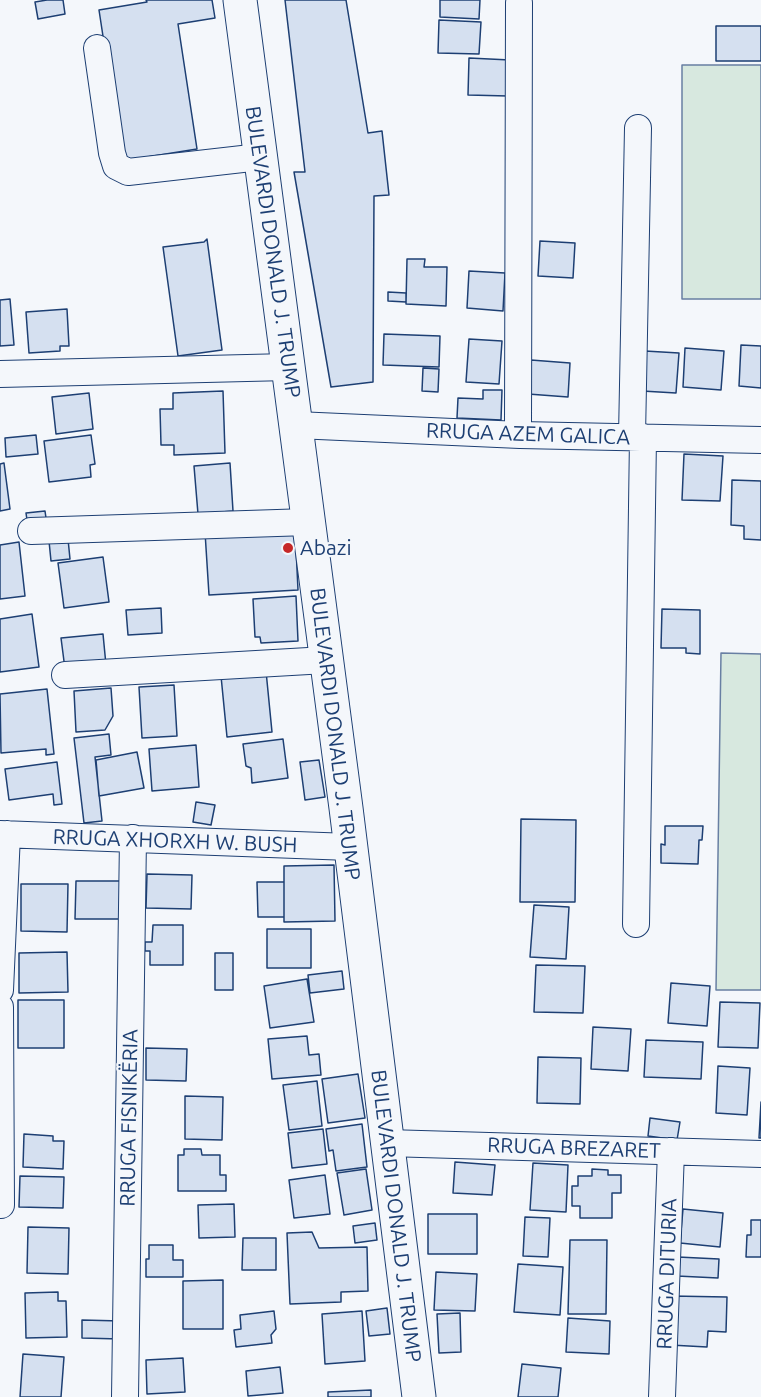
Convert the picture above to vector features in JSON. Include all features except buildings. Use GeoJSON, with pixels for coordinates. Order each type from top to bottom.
{"type":"FeatureCollection","features":[{"type":"Feature","properties":{"kind":"main road","name":"BULEVARDI DONALD J. TRUMP"},"geometry":{"type":"LineString","coordinates":[[240,0],[419,1397]]}},
{"type":"Feature","properties":{"kind":"street"},"geometry":{"type":"LineString","coordinates":[[519,3],[518,424],[520,435]]}},
{"type":"Feature","properties":{"kind":"street"},"geometry":{"type":"LineString","coordinates":[[97,48],[112,153],[116,166],[128,172],[260,157]]}},
{"type":"Feature","properties":{"kind":"street"},"geometry":{"type":"LineString","coordinates":[[636,924],[638,128]]}},
{"type":"Feature","properties":{"kind":"street"},"geometry":{"type":"LineString","coordinates":[[0,374],[288,367]]}},
{"type":"Feature","properties":{"kind":"street","name":"RRUGA AZEM GALICA"},"geometry":{"type":"LineString","coordinates":[[296,425],[520,435],[761,440]]}},
{"type":"Feature","properties":{"kind":"street"},"geometry":{"type":"LineString","coordinates":[[31,531],[308,522]]}},
{"type":"Feature","properties":{"kind":"street"},"geometry":{"type":"LineString","coordinates":[[65,675],[326,660]]}},
{"type":"Feature","properties":{"kind":"street"},"geometry":{"type":"LineString","coordinates":[[0,990],[3,834]]}},
{"type":"Feature","properties":{"kind":"street","name":"RRUGA XHORXH W. BUSH"},"geometry":{"type":"LineString","coordinates":[[3,834],[350,847]]}},
{"type":"Feature","properties":{"kind":"street","name":"RRUGA FISNIKËRIA"},"geometry":{"type":"LineString","coordinates":[[125,1397],[133,838]]}},
{"type":"Feature","properties":{"kind":"street"},"geometry":{"type":"LineString","coordinates":[[0,1007],[1,1205]]}},
{"type":"Feature","properties":{"kind":"street","name":"RRUGA BREZARET"},"geometry":{"type":"LineString","coordinates":[[387,1143],[761,1154]]}},
{"type":"Feature","properties":{"kind":"street","name":"RRUGA DITURIA"},"geometry":{"type":"LineString","coordinates":[[662,1397],[671,1151]]}},
{"type":"Feature","properties":{"kind":"shaded area"},"geometry":{"type":"Polygon","coordinates":[[[682,65],[761,65],[761,299],[682,299],[682,65]]]}},
{"type":"Feature","properties":{"kind":"shaded area"},"geometry":{"type":"Polygon","coordinates":[[[721,653],[761,654],[761,990],[716,990],[721,653]]]}},
{"type":"Feature","properties":{"kind":"place","name":"Abazi"},"geometry":{"type":"Point","coordinates":[288,548]}}]}
